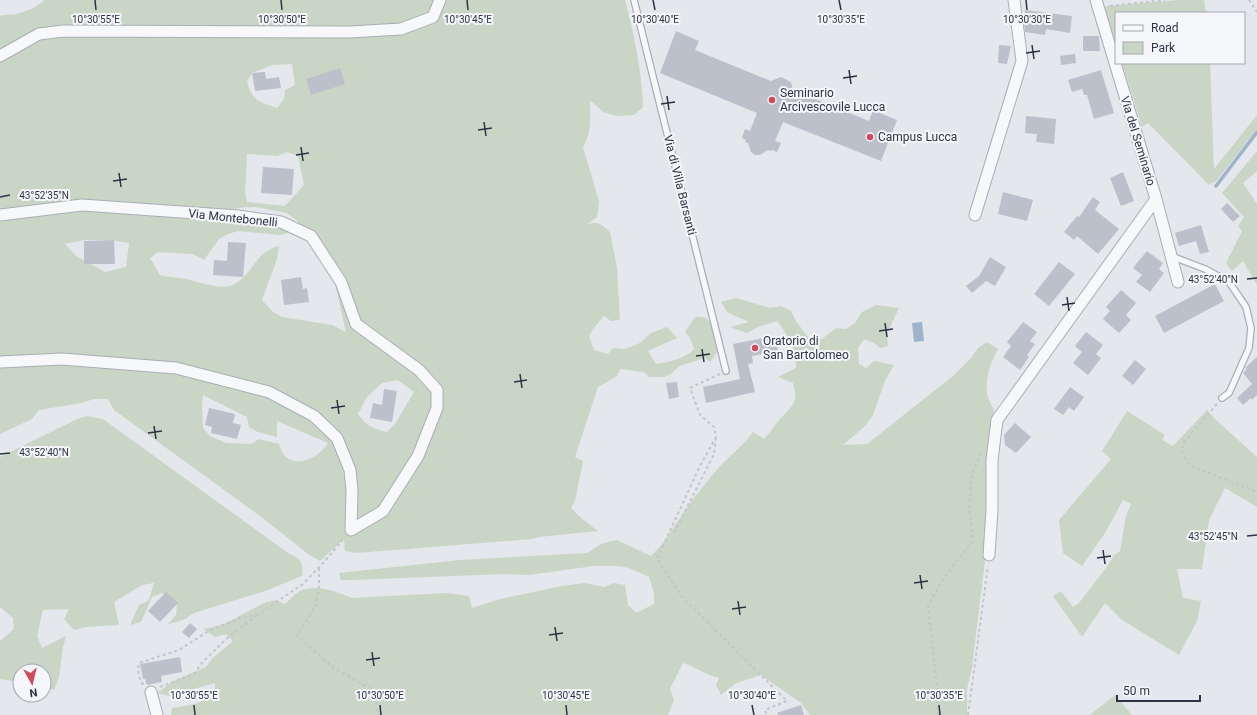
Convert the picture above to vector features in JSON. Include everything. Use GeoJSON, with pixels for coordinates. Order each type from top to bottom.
{"type":"FeatureCollection","features":[{"type":"Feature","properties":{"kind":"street"},"geometry":{"type":"LineString","coordinates":[[0,56],[39,34],[63,31],[350,32],[401,29],[433,17],[440,0]]}},
{"type":"Feature","properties":{"kind":"street"},"geometry":{"type":"LineString","coordinates":[[975,216],[1022,61],[1014,0]]}},
{"type":"Feature","properties":{"kind":"street","name":"Via del Seminario"},"geometry":{"type":"LineString","coordinates":[[1096,1],[1115,64]]}},
{"type":"Feature","properties":{"kind":"street","name":"Via del Seminario"},"geometry":{"type":"LineString","coordinates":[[1115,64],[1156,199],[1178,282]]}},
{"type":"Feature","properties":{"kind":"street"},"geometry":{"type":"LineString","coordinates":[[989,555],[992,510],[992,460],[997,420],[1156,199]]}},
{"type":"Feature","properties":{"kind":"street","name":"Via Montebonelli"},"geometry":{"type":"LineString","coordinates":[[0,215],[82,205],[238,216],[281,222],[311,236],[341,282],[356,324],[419,370],[437,390],[437,408],[418,456],[383,511],[351,530]]}},
{"type":"Feature","properties":{"kind":"street"},"geometry":{"type":"LineString","coordinates":[[0,362],[62,359],[176,368],[269,392],[314,416],[337,438],[350,470],[352,490],[351,530]]}},
{"type":"Feature","properties":{"kind":"street"},"geometry":{"type":"LineString","coordinates":[[151,692],[156,715]]}},
{"type":"Feature","properties":{"kind":"lane","name":"Via di Villa Barsanti"},"geometry":{"type":"LineString","coordinates":[[634,0],[726,371]]}},
{"type":"Feature","properties":{"kind":"lane"},"geometry":{"type":"LineString","coordinates":[[1171,256],[1205,269],[1229,282],[1246,307],[1251,328],[1249,348],[1230,393],[1222,398]]}},
{"type":"Feature","properties":{"kind":"path"},"geometry":{"type":"LineString","coordinates":[[1096,1],[1110,6],[1165,0]]}},
{"type":"Feature","properties":{"kind":"path"},"geometry":{"type":"LineString","coordinates":[[1250,0],[1257,12]]}},
{"type":"Feature","properties":{"kind":"path"},"geometry":{"type":"LineString","coordinates":[[674,533],[714,454],[716,437],[714,427],[700,415],[690,388],[726,371]]}},
{"type":"Feature","properties":{"kind":"path"},"geometry":{"type":"LineString","coordinates":[[1222,398],[1183,444],[1182,453],[1189,465],[1257,492]]}},
{"type":"Feature","properties":{"kind":"path"},"geometry":{"type":"LineString","coordinates":[[716,437],[699,468],[657,559],[683,598],[787,700],[765,710],[767,715]]}},
{"type":"Feature","properties":{"kind":"path"},"geometry":{"type":"LineString","coordinates":[[938,715],[937,687],[928,605],[945,576],[973,541],[969,506],[972,474],[981,454]]}},
{"type":"Feature","properties":{"kind":"path"},"geometry":{"type":"LineString","coordinates":[[257,616],[247,616],[220,626],[207,632],[179,650],[138,662],[138,676],[143,686],[151,692],[196,672],[225,640],[303,584],[320,567],[351,530]]}},
{"type":"Feature","properties":{"kind":"path"},"geometry":{"type":"LineString","coordinates":[[968,715],[987,582],[989,555]]}},
{"type":"Feature","properties":{"kind":"path"},"geometry":{"type":"LineString","coordinates":[[320,567],[316,605],[297,636],[334,668],[373,690],[378,715]]}},
{"type":"Feature","properties":{"kind":"green space"},"geometry":{"type":"Polygon","coordinates":[[[44,0],[625,0],[637,53],[643,107],[634,115],[617,116],[603,112],[590,100],[589,130],[583,147],[599,201],[597,217],[586,225],[597,223],[610,232],[617,267],[620,320],[611,321],[604,316],[589,336],[594,350],[608,354],[613,348],[625,349],[640,343],[651,333],[667,327],[677,338],[648,351],[656,364],[681,358],[694,349],[690,338],[685,332],[695,317],[702,317],[707,319],[713,327],[718,351],[710,362],[705,358],[679,366],[671,374],[664,377],[649,377],[644,372],[620,369],[617,376],[598,387],[575,457],[583,461],[575,501],[571,508],[598,531],[532,539],[356,553],[345,551],[344,539],[320,561],[308,554],[260,516],[114,410],[108,399],[94,399],[81,403],[39,410],[32,419],[0,434],[0,16],[23,12],[44,0]],[[292,64],[272,65],[252,73],[247,82],[254,97],[261,102],[277,108],[284,99],[285,90],[295,85],[292,64]],[[287,152],[277,156],[247,154],[245,192],[247,202],[285,206],[304,185],[298,156],[287,152]],[[245,207],[224,211],[283,224],[291,232],[280,235],[238,231],[228,234],[219,239],[204,260],[193,254],[158,252],[150,258],[160,275],[215,286],[228,287],[242,279],[265,252],[279,246],[277,259],[262,300],[273,312],[282,317],[332,325],[346,332],[334,279],[311,232],[287,213],[256,207],[245,207]],[[84,240],[65,244],[76,256],[105,272],[126,267],[129,243],[109,240],[84,240]],[[398,380],[382,383],[367,397],[358,414],[371,426],[378,430],[387,432],[395,424],[414,392],[398,380]],[[203,395],[203,428],[210,436],[226,443],[251,444],[259,439],[279,444],[285,456],[290,460],[296,461],[302,461],[314,456],[325,448],[328,443],[277,421],[277,437],[258,432],[249,427],[247,417],[203,395]]]}},
{"type":"Feature","properties":{"kind":"green space"},"geometry":{"type":"Polygon","coordinates":[[[1179,0],[1204,0],[1206,12],[1115,12],[1115,42],[1104,8],[1107,6],[1179,0]]]}},
{"type":"Feature","properties":{"kind":"green space"},"geometry":{"type":"Polygon","coordinates":[[[1122,64],[1210,64],[1214,169],[1257,115],[1257,129],[1216,181],[1209,185],[1148,123],[1142,127],[1122,64]]]}},
{"type":"Feature","properties":{"kind":"green space"},"geometry":{"type":"Polygon","coordinates":[[[1257,151],[1257,171],[1243,183],[1257,204],[1257,285],[1243,261],[1232,271],[1226,263],[1242,231],[1238,226],[1244,217],[1222,193],[1257,151]]]}},
{"type":"Feature","properties":{"kind":"green space"},"geometry":{"type":"Polygon","coordinates":[[[736,298],[770,308],[781,306],[791,311],[796,321],[810,340],[822,339],[836,328],[846,329],[855,323],[862,312],[876,305],[899,308],[887,334],[888,346],[880,348],[874,343],[864,339],[858,348],[859,364],[866,368],[874,361],[894,365],[885,381],[873,415],[866,425],[843,445],[867,444],[953,376],[971,358],[978,348],[987,342],[998,349],[991,364],[987,381],[989,401],[994,410],[987,544],[972,668],[967,689],[967,715],[810,715],[801,703],[761,675],[736,683],[721,695],[716,685],[719,678],[683,663],[670,689],[674,700],[668,715],[171,715],[172,708],[195,704],[215,695],[215,683],[169,696],[157,693],[175,680],[206,667],[213,658],[233,641],[226,634],[215,637],[203,629],[222,625],[264,603],[275,600],[285,604],[295,594],[302,590],[315,588],[322,589],[352,598],[446,593],[469,596],[472,608],[500,599],[562,586],[584,583],[604,587],[614,583],[625,585],[628,605],[636,613],[654,604],[654,593],[649,577],[629,568],[618,566],[594,566],[529,575],[504,574],[352,580],[341,580],[339,573],[460,560],[587,553],[603,543],[617,540],[651,556],[663,543],[693,499],[719,467],[746,441],[753,432],[764,439],[794,403],[795,389],[793,383],[778,377],[796,368],[795,356],[791,343],[777,321],[758,327],[747,333],[730,327],[749,322],[727,312],[721,302],[736,298]]]}},
{"type":"Feature","properties":{"kind":"green space"},"geometry":{"type":"Polygon","coordinates":[[[1207,410],[1257,457],[1257,507],[1225,488],[1209,520],[1202,569],[1177,569],[1183,598],[1201,601],[1197,621],[1179,655],[1122,620],[1105,603],[1082,637],[1053,596],[1061,591],[1073,607],[1079,603],[1114,555],[1120,551],[1126,516],[1131,504],[1123,500],[1105,533],[1082,566],[1063,553],[1059,520],[1111,459],[1102,451],[1127,411],[1165,435],[1162,440],[1173,446],[1207,410]]]}},
{"type":"Feature","properties":{"kind":"green space"},"geometry":{"type":"Polygon","coordinates":[[[87,416],[103,419],[288,553],[299,559],[302,564],[302,576],[265,591],[194,613],[185,619],[167,625],[176,615],[177,604],[162,593],[152,597],[141,622],[130,625],[139,605],[149,600],[154,583],[142,585],[114,602],[119,625],[86,627],[74,630],[64,619],[69,609],[43,610],[37,636],[42,648],[66,636],[59,677],[54,690],[52,689],[52,663],[12,663],[12,681],[0,679],[0,641],[14,629],[13,618],[0,607],[0,457],[77,419],[87,416]]]}},
{"type":"Feature","properties":{"kind":"green space"},"geometry":{"type":"Polygon","coordinates":[[[1115,695],[1132,715],[1090,715],[1115,695]]]}},
{"type":"Feature","properties":{"kind":"water"},"geometry":{"type":"Polygon","coordinates":[[[922,322],[924,341],[914,342],[912,323],[922,322]]]}},
{"type":"Feature","properties":{"kind":"building"},"geometry":{"type":"Polygon","coordinates":[[[1025,10],[1072,16],[1070,33],[1046,29],[1045,35],[1025,32],[1025,10]]]}},
{"type":"Feature","properties":{"kind":"building","name":"Seminario Arcivescovile Lucca"},"geometry":{"type":"Polygon","coordinates":[[[676,31],[699,41],[695,50],[771,81],[781,77],[791,82],[793,90],[869,121],[873,110],[897,120],[881,161],[783,122],[775,141],[781,143],[777,152],[768,150],[760,155],[755,155],[751,152],[748,143],[745,142],[746,140],[742,138],[745,129],[750,131],[757,113],[660,73],[676,31]]]}},
{"type":"Feature","properties":{"kind":"building"},"geometry":{"type":"Polygon","coordinates":[[[1083,36],[1099,36],[1100,51],[1083,51],[1083,36]]]}},
{"type":"Feature","properties":{"kind":"building"},"geometry":{"type":"Polygon","coordinates":[[[999,45],[1011,46],[1007,64],[998,63],[999,45]]]}},
{"type":"Feature","properties":{"kind":"building"},"geometry":{"type":"Polygon","coordinates":[[[1075,54],[1076,63],[1061,65],[1060,56],[1075,54]]]}},
{"type":"Feature","properties":{"kind":"building"},"geometry":{"type":"Polygon","coordinates":[[[340,68],[345,84],[311,95],[306,79],[340,68]]]}},
{"type":"Feature","properties":{"kind":"building"},"geometry":{"type":"Polygon","coordinates":[[[1101,70],[1114,113],[1094,119],[1087,95],[1084,95],[1082,89],[1072,92],[1068,80],[1101,70]]]}},
{"type":"Feature","properties":{"kind":"building"},"geometry":{"type":"Polygon","coordinates":[[[265,72],[266,79],[279,77],[281,88],[255,91],[252,73],[265,72]]]}},
{"type":"Feature","properties":{"kind":"building"},"geometry":{"type":"Polygon","coordinates":[[[1026,116],[1056,119],[1054,144],[1036,142],[1037,134],[1025,133],[1026,116]]]}},
{"type":"Feature","properties":{"kind":"building"},"geometry":{"type":"Polygon","coordinates":[[[263,167],[294,169],[292,195],[261,193],[263,167]]]}},
{"type":"Feature","properties":{"kind":"building"},"geometry":{"type":"Polygon","coordinates":[[[1123,172],[1134,201],[1121,206],[1110,178],[1123,172]]]}},
{"type":"Feature","properties":{"kind":"building"},"geometry":{"type":"Polygon","coordinates":[[[1003,192],[1033,200],[1027,221],[998,214],[1003,192]]]}},
{"type":"Feature","properties":{"kind":"building"},"geometry":{"type":"Polygon","coordinates":[[[1093,197],[1100,202],[1095,210],[1119,229],[1098,254],[1077,236],[1074,240],[1064,232],[1077,216],[1079,217],[1093,197]]]}},
{"type":"Feature","properties":{"kind":"building"},"geometry":{"type":"Polygon","coordinates":[[[1227,203],[1240,216],[1233,222],[1221,209],[1227,203]]]}},
{"type":"Feature","properties":{"kind":"building"},"geometry":{"type":"Polygon","coordinates":[[[1201,225],[1209,252],[1200,254],[1196,241],[1179,246],[1175,233],[1201,225]]]}},
{"type":"Feature","properties":{"kind":"building"},"geometry":{"type":"Polygon","coordinates":[[[114,240],[115,264],[84,264],[84,241],[114,240]]]}},
{"type":"Feature","properties":{"kind":"building"},"geometry":{"type":"Polygon","coordinates":[[[228,242],[246,243],[243,277],[213,275],[214,260],[227,261],[228,242]]]}},
{"type":"Feature","properties":{"kind":"building"},"geometry":{"type":"Polygon","coordinates":[[[1147,251],[1163,263],[1159,269],[1164,273],[1150,292],[1136,282],[1142,275],[1133,268],[1147,251]]]}},
{"type":"Feature","properties":{"kind":"building"},"geometry":{"type":"Polygon","coordinates":[[[990,257],[1006,267],[995,286],[986,281],[972,293],[966,286],[979,276],[990,257]]]}},
{"type":"Feature","properties":{"kind":"building"},"geometry":{"type":"Polygon","coordinates":[[[1059,262],[1075,274],[1049,306],[1034,294],[1059,262]]]}},
{"type":"Feature","properties":{"kind":"building"},"geometry":{"type":"Polygon","coordinates":[[[301,277],[303,289],[307,288],[309,302],[284,305],[281,280],[301,277]]]}},
{"type":"Feature","properties":{"kind":"building"},"geometry":{"type":"Polygon","coordinates":[[[1215,284],[1224,301],[1164,333],[1155,316],[1215,284]]]}},
{"type":"Feature","properties":{"kind":"building"},"geometry":{"type":"Polygon","coordinates":[[[1121,290],[1136,303],[1126,315],[1131,320],[1119,333],[1103,319],[1110,311],[1106,307],[1121,290]]]}},
{"type":"Feature","properties":{"kind":"building"},"geometry":{"type":"Polygon","coordinates":[[[1023,322],[1037,332],[1030,341],[1035,344],[1027,355],[1029,357],[1020,370],[1003,357],[1011,346],[1007,342],[1023,322]]]}},
{"type":"Feature","properties":{"kind":"building"},"geometry":{"type":"Polygon","coordinates":[[[1086,332],[1103,345],[1096,354],[1101,358],[1088,375],[1073,363],[1082,352],[1075,346],[1086,332]]]}},
{"type":"Feature","properties":{"kind":"building"},"geometry":{"type":"Polygon","coordinates":[[[775,336],[778,351],[752,356],[753,363],[748,364],[755,392],[706,403],[703,387],[740,379],[733,344],[775,336]]]}},
{"type":"Feature","properties":{"kind":"building"},"geometry":{"type":"Polygon","coordinates":[[[1257,357],[1257,395],[1243,405],[1237,398],[1252,384],[1243,373],[1247,369],[1245,368],[1257,357]]]}},
{"type":"Feature","properties":{"kind":"building"},"geometry":{"type":"Polygon","coordinates":[[[1135,360],[1146,369],[1133,385],[1122,376],[1135,360]]]}},
{"type":"Feature","properties":{"kind":"building"},"geometry":{"type":"Polygon","coordinates":[[[677,382],[679,397],[669,399],[666,383],[677,382]]]}},
{"type":"Feature","properties":{"kind":"building"},"geometry":{"type":"Polygon","coordinates":[[[1070,387],[1084,397],[1074,411],[1069,407],[1063,415],[1054,409],[1070,387]]]}},
{"type":"Feature","properties":{"kind":"building"},"geometry":{"type":"Polygon","coordinates":[[[384,389],[397,391],[392,422],[370,418],[373,403],[382,405],[384,389]]]}},
{"type":"Feature","properties":{"kind":"building"},"geometry":{"type":"Polygon","coordinates":[[[209,408],[235,414],[233,423],[241,425],[237,439],[211,433],[212,427],[205,425],[209,408]]]}},
{"type":"Feature","properties":{"kind":"building"},"geometry":{"type":"Polygon","coordinates":[[[1015,423],[1031,437],[1016,453],[1005,445],[1004,435],[1015,423]]]}},
{"type":"Feature","properties":{"kind":"building"},"geometry":{"type":"Polygon","coordinates":[[[166,592],[178,603],[160,622],[148,611],[166,592]]]}},
{"type":"Feature","properties":{"kind":"building"},"geometry":{"type":"Polygon","coordinates":[[[190,623],[197,629],[189,638],[182,632],[190,623]]]}},
{"type":"Feature","properties":{"kind":"building"},"geometry":{"type":"Polygon","coordinates":[[[180,657],[182,672],[161,676],[162,682],[147,685],[145,679],[143,679],[140,664],[180,657]]]}},
{"type":"Feature","properties":{"kind":"building"},"geometry":{"type":"Polygon","coordinates":[[[801,705],[804,715],[778,715],[777,713],[801,705]]]}},
{"type":"Feature","properties":{"kind":"waterway"},"geometry":{"type":"LineString","coordinates":[[1216,186],[1257,132]]}},
{"type":"Feature","properties":{"kind":"place","name":"Seminario Arcivescovile Lucca"},"geometry":{"type":"Point","coordinates":[772,100]}},
{"type":"Feature","properties":{"kind":"place","name":"Campus Lucca"},"geometry":{"type":"Point","coordinates":[870,137]}},
{"type":"Feature","properties":{"kind":"place","name":"Oratorio di San Bartolomeo"},"geometry":{"type":"Point","coordinates":[755,348]}}]}
